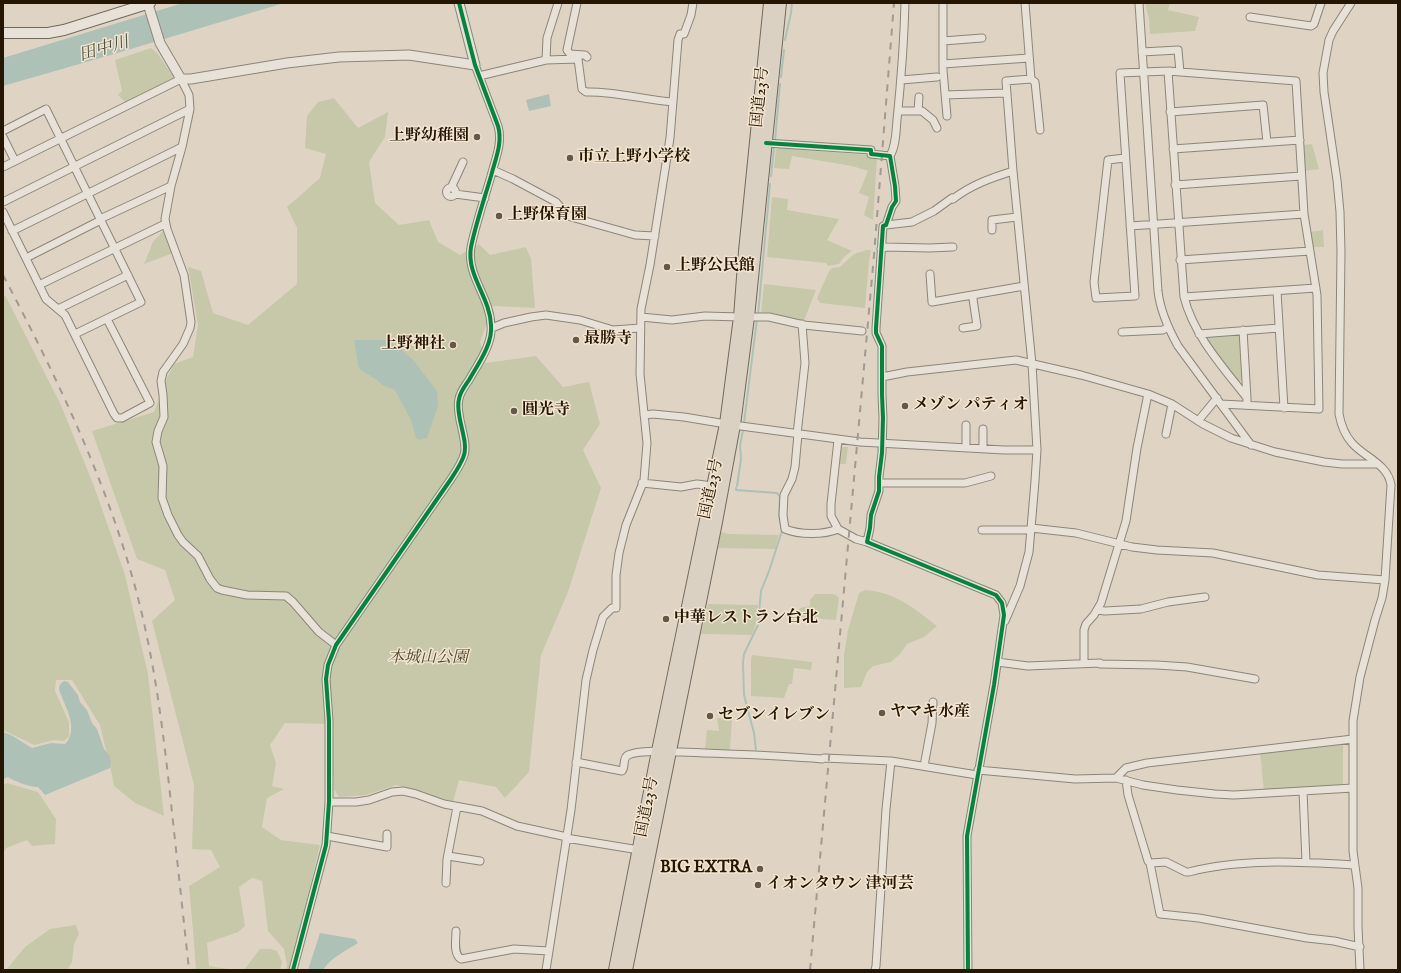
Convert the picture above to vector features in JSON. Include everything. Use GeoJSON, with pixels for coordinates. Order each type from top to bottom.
{"type":"FeatureCollection","features":[{"type":"Feature","properties":{"kind":"highway","name":"国道23号"},"geometry":{"type":"LineString","coordinates":[[744,317],[745,251],[770,3]]}},
{"type":"Feature","properties":{"kind":"highway","name":"国道23号"},"geometry":{"type":"LineString","coordinates":[[615,970],[640,850],[664,752],[714,529],[730,425],[766,143],[780,3]]}},
{"type":"Feature","properties":{"kind":"highway","name":"国道23号"},"geometry":{"type":"LineString","coordinates":[[626,970],[713,486],[730,425]]}},
{"type":"Feature","properties":{"kind":"main road"},"geometry":{"type":"LineString","coordinates":[[3,33],[48,33],[64,30],[149,5]]}},
{"type":"Feature","properties":{"kind":"street"},"geometry":{"type":"LineString","coordinates":[[293,970],[326,845],[329,802],[329,721],[326,679],[329,659],[336,645],[464,458],[466,450],[458,410],[459,397],[484,352],[492,328],[488,308],[472,269],[470,254],[499,146],[499,131],[475,65],[459,3]]}},
{"type":"Feature","properties":{"kind":"street"},"geometry":{"type":"LineString","coordinates":[[546,60],[547,38],[558,3]]}},
{"type":"Feature","properties":{"kind":"street"},"geometry":{"type":"LineString","coordinates":[[577,3],[567,50],[570,54],[585,55],[587,57]]}},
{"type":"Feature","properties":{"kind":"street"},"geometry":{"type":"LineString","coordinates":[[546,970],[567,838],[586,680],[593,650],[604,615],[612,608],[616,608],[616,575],[619,553],[626,525],[644,480],[647,443],[640,374],[640,328],[642,300],[655,236],[670,138],[678,40],[680,34],[684,34],[693,3]]}},
{"type":"Feature","properties":{"kind":"street"},"geometry":{"type":"LineString","coordinates":[[867,542],[871,515],[879,492],[883,443],[882,346],[876,333],[876,328],[883,226],[886,225],[892,206],[896,200],[896,186],[890,156],[893,152],[898,111],[905,3]]}},
{"type":"Feature","properties":{"kind":"street"},"geometry":{"type":"LineString","coordinates":[[943,3],[943,64],[947,116]]}},
{"type":"Feature","properties":{"kind":"street"},"geometry":{"type":"LineString","coordinates":[[1025,3],[1031,79],[1035,82],[1040,130]]}},
{"type":"Feature","properties":{"kind":"street"},"geometry":{"type":"LineString","coordinates":[[1139,3],[1159,298],[1168,327],[1178,346],[1251,445]]}},
{"type":"Feature","properties":{"kind":"street"},"geometry":{"type":"LineString","coordinates":[[1250,18],[1309,27],[1314,24],[1321,3]]}},
{"type":"Feature","properties":{"kind":"street"},"geometry":{"type":"LineString","coordinates":[[1351,3],[1333,31],[1323,72],[1324,92],[1338,180],[1340,212],[1341,260],[1339,414],[1345,434],[1352,444],[1386,472],[1391,485],[1385,580],[1382,598],[1360,677],[1353,721],[1353,851],[1358,888],[1360,970]]}},
{"type":"Feature","properties":{"kind":"street"},"geometry":{"type":"LineString","coordinates":[[149,5],[159,42],[189,95],[190,109],[165,214],[166,224],[184,275],[191,322],[183,344],[161,376],[164,417],[158,431],[156,442],[163,466],[163,505],[178,535],[183,542],[198,556],[210,579],[217,588],[247,595],[286,596],[319,632],[336,645]]}},
{"type":"Feature","properties":{"kind":"street"},"geometry":{"type":"LineString","coordinates":[[943,41],[982,38]]}},
{"type":"Feature","properties":{"kind":"street"},"geometry":{"type":"LineString","coordinates":[[1142,52],[1178,50],[1180,72]]}},
{"type":"Feature","properties":{"kind":"street"},"geometry":{"type":"LineString","coordinates":[[3,167],[181,79],[196,79],[288,63],[339,57],[409,55],[475,65]]}},
{"type":"Feature","properties":{"kind":"street"},"geometry":{"type":"LineString","coordinates":[[943,64],[1029,58]]}},
{"type":"Feature","properties":{"kind":"street"},"geometry":{"type":"LineString","coordinates":[[479,76],[546,60],[578,59],[582,89],[586,92],[613,93],[651,100],[673,102]]}},
{"type":"Feature","properties":{"kind":"street"},"geometry":{"type":"LineString","coordinates":[[1168,71],[1180,260],[1184,298],[1190,318],[1199,334],[1247,401]]}},
{"type":"Feature","properties":{"kind":"street"},"geometry":{"type":"LineString","coordinates":[[1125,158],[1108,160],[1094,282],[1096,298],[1135,296],[1120,74],[1168,71],[1296,81],[1304,214],[1316,288],[1319,409],[1284,408],[1247,401],[1219,401],[1198,421]]}},
{"type":"Feature","properties":{"kind":"street"},"geometry":{"type":"LineString","coordinates":[[901,80],[937,77]]}},
{"type":"Feature","properties":{"kind":"street"},"geometry":{"type":"LineString","coordinates":[[1002,626],[1014,599],[1026,565],[1031,529],[1036,450],[1032,364],[1017,217],[1006,81],[1031,79]]}},
{"type":"Feature","properties":{"kind":"street"},"geometry":{"type":"LineString","coordinates":[[945,95],[1006,93]]}},
{"type":"Feature","properties":{"kind":"street"},"geometry":{"type":"LineString","coordinates":[[918,111],[919,97]]}},
{"type":"Feature","properties":{"kind":"street"},"geometry":{"type":"LineString","coordinates":[[1170,112],[1263,105],[1267,142]]}},
{"type":"Feature","properties":{"kind":"street"},"geometry":{"type":"LineString","coordinates":[[3,130],[46,109],[141,302],[75,334]]}},
{"type":"Feature","properties":{"kind":"street"},"geometry":{"type":"LineString","coordinates":[[3,202],[190,109]]}},
{"type":"Feature","properties":{"kind":"street"},"geometry":{"type":"LineString","coordinates":[[898,111],[922,111],[930,118],[937,128]]}},
{"type":"Feature","properties":{"kind":"street"},"geometry":{"type":"LineString","coordinates":[[3,137],[15,161]]}},
{"type":"Feature","properties":{"kind":"street"},"geometry":{"type":"LineString","coordinates":[[1173,149],[1300,140]]}},
{"type":"Feature","properties":{"kind":"street"},"geometry":{"type":"LineString","coordinates":[[766,143],[871,150],[871,154],[890,156]]}},
{"type":"Feature","properties":{"kind":"street"},"geometry":{"type":"LineString","coordinates":[[12,231],[182,147]]}},
{"type":"Feature","properties":{"kind":"street"},"geometry":{"type":"LineString","coordinates":[[463,162],[448,192],[484,198]]}},
{"type":"Feature","properties":{"kind":"street"},"geometry":{"type":"LineString","coordinates":[[492,170],[513,179],[556,202],[566,214],[571,217],[634,235],[655,236]]}},
{"type":"Feature","properties":{"kind":"street"},"geometry":{"type":"LineString","coordinates":[[886,225],[912,222],[934,211],[979,182],[1013,171]]}},
{"type":"Feature","properties":{"kind":"street"},"geometry":{"type":"LineString","coordinates":[[1175,185],[1302,176]]}},
{"type":"Feature","properties":{"kind":"street"},"geometry":{"type":"LineString","coordinates":[[26,258],[171,186]]}},
{"type":"Feature","properties":{"kind":"street"},"geometry":{"type":"LineString","coordinates":[[3,212],[46,299],[65,315],[114,414],[117,418],[122,418],[150,403],[107,318]]}},
{"type":"Feature","properties":{"kind":"street"},"geometry":{"type":"LineString","coordinates":[[1130,226],[1304,214]]}},
{"type":"Feature","properties":{"kind":"street"},"geometry":{"type":"LineString","coordinates":[[992,230],[992,220],[1017,217]]}},
{"type":"Feature","properties":{"kind":"street"},"geometry":{"type":"LineString","coordinates":[[39,285],[166,224]]}},
{"type":"Feature","properties":{"kind":"street"},"geometry":{"type":"LineString","coordinates":[[881,249],[953,247]]}},
{"type":"Feature","properties":{"kind":"street"},"geometry":{"type":"LineString","coordinates":[[1180,260],[1310,251]]}},
{"type":"Feature","properties":{"kind":"street"},"geometry":{"type":"LineString","coordinates":[[930,274],[932,302],[1024,286]]}},
{"type":"Feature","properties":{"kind":"street"},"geometry":{"type":"LineString","coordinates":[[58,309],[128,275]]}},
{"type":"Feature","properties":{"kind":"street"},"geometry":{"type":"LineString","coordinates":[[1184,298],[1316,288]]}},
{"type":"Feature","properties":{"kind":"street"},"geometry":{"type":"LineString","coordinates":[[1277,291],[1284,408]]}},
{"type":"Feature","properties":{"kind":"street"},"geometry":{"type":"LineString","coordinates":[[963,328],[977,326],[973,299],[974,295]]}},
{"type":"Feature","properties":{"kind":"street"},"geometry":{"type":"LineString","coordinates":[[492,328],[504,323],[546,315],[580,320],[613,330],[640,328]]}},
{"type":"Feature","properties":{"kind":"street"},"geometry":{"type":"LineString","coordinates":[[641,317],[672,320],[705,316],[769,317],[804,325],[862,331]]}},
{"type":"Feature","properties":{"kind":"street"},"geometry":{"type":"LineString","coordinates":[[802,324],[805,363],[795,467],[792,479],[784,495],[783,519],[785,530],[795,533],[827,532],[838,530],[856,539],[867,542],[996,595],[1002,603],[1004,610],[989,714],[967,836],[968,970]]}},
{"type":"Feature","properties":{"kind":"street"},"geometry":{"type":"LineString","coordinates":[[1122,332],[1163,330],[1168,327]]}},
{"type":"Feature","properties":{"kind":"street"},"geometry":{"type":"LineString","coordinates":[[1199,334],[1279,328]]}},
{"type":"Feature","properties":{"kind":"street"},"geometry":{"type":"LineString","coordinates":[[1243,330],[1247,401]]}},
{"type":"Feature","properties":{"kind":"street"},"geometry":{"type":"LineString","coordinates":[[882,377],[907,372],[1016,360],[1081,374],[1148,394],[1172,404],[1198,421],[1231,438],[1275,452],[1324,462],[1377,464]]}},
{"type":"Feature","properties":{"kind":"street"},"geometry":{"type":"LineString","coordinates":[[1084,663],[1084,630],[1086,624],[1101,603],[1126,521],[1135,461],[1148,394]]}},
{"type":"Feature","properties":{"kind":"street"},"geometry":{"type":"LineString","coordinates":[[1166,434],[1172,404]]}},
{"type":"Feature","properties":{"kind":"street"},"geometry":{"type":"LineString","coordinates":[[644,415],[653,414],[672,416],[838,440],[983,449],[1036,450]]}},
{"type":"Feature","properties":{"kind":"street"},"geometry":{"type":"LineString","coordinates":[[966,425],[966,448]]}},
{"type":"Feature","properties":{"kind":"street"},"geometry":{"type":"LineString","coordinates":[[983,430],[983,449]]}},
{"type":"Feature","properties":{"kind":"street"},"geometry":{"type":"LineString","coordinates":[[838,440],[831,504],[831,516],[838,530]]}},
{"type":"Feature","properties":{"kind":"street"},"geometry":{"type":"LineString","coordinates":[[879,483],[965,483],[991,476]]}},
{"type":"Feature","properties":{"kind":"street"},"geometry":{"type":"LineString","coordinates":[[642,483],[680,487],[696,484],[713,486]]}},
{"type":"Feature","properties":{"kind":"street"},"geometry":{"type":"LineString","coordinates":[[982,530],[1031,529],[1076,534],[1118,544],[1157,550],[1213,553],[1318,575],[1385,580]]}},
{"type":"Feature","properties":{"kind":"street"},"geometry":{"type":"LineString","coordinates":[[1097,610],[1141,609],[1168,602],[1205,597]]}},
{"type":"Feature","properties":{"kind":"street"},"geometry":{"type":"LineString","coordinates":[[997,662],[1028,666],[1084,663],[1157,665],[1187,667],[1255,679]]}},
{"type":"Feature","properties":{"kind":"street"},"geometry":{"type":"LineString","coordinates":[[924,766],[932,723],[933,702]]}},
{"type":"Feature","properties":{"kind":"street"},"geometry":{"type":"LineString","coordinates":[[1116,778],[1126,768],[1147,763],[1352,739]]}},
{"type":"Feature","properties":{"kind":"street"},"geometry":{"type":"LineString","coordinates":[[576,762],[622,771],[624,768],[625,758],[629,755],[664,752],[730,754],[891,761],[978,772],[1075,779],[1116,778],[1143,785],[1215,794],[1234,795],[1353,788]]}},
{"type":"Feature","properties":{"kind":"street"},"geometry":{"type":"LineString","coordinates":[[875,970],[877,959],[886,809],[891,761]]}},
{"type":"Feature","properties":{"kind":"street"},"geometry":{"type":"LineString","coordinates":[[1126,780],[1128,795],[1148,861],[1150,862],[1160,914],[1199,918],[1307,938],[1334,941],[1360,947]]}},
{"type":"Feature","properties":{"kind":"street"},"geometry":{"type":"LineString","coordinates":[[329,802],[356,802],[368,800],[388,792],[400,791],[416,794],[457,807],[482,811],[517,826],[567,838],[640,850]]}},
{"type":"Feature","properties":{"kind":"street"},"geometry":{"type":"LineString","coordinates":[[1303,791],[1306,862]]}},
{"type":"Feature","properties":{"kind":"street"},"geometry":{"type":"LineString","coordinates":[[446,883],[448,856],[457,807]]}},
{"type":"Feature","properties":{"kind":"street"},"geometry":{"type":"LineString","coordinates":[[327,836],[387,847],[387,834]]}},
{"type":"Feature","properties":{"kind":"street"},"geometry":{"type":"LineString","coordinates":[[448,856],[480,861]]}},
{"type":"Feature","properties":{"kind":"street"},"geometry":{"type":"LineString","coordinates":[[1150,862],[1166,862],[1186,872],[1225,865],[1306,862],[1355,865]]}},
{"type":"Feature","properties":{"kind":"street"},"geometry":{"type":"LineString","coordinates":[[456,931],[456,953],[461,959],[514,949],[549,951]]}},
{"type":"Feature","properties":{"kind":"green space"},"geometry":{"type":"Polygon","coordinates":[[[1145,3],[1170,3],[1168,10],[1199,17],[1195,31],[1150,34],[1149,19],[1145,3]]]}},
{"type":"Feature","properties":{"kind":"green space"},"geometry":{"type":"Polygon","coordinates":[[[151,48],[157,53],[173,78],[126,103],[118,95],[122,91],[115,60],[151,48]]]}},
{"type":"Feature","properties":{"kind":"green space","name":"本城山公園"},"geometry":{"type":"Polygon","coordinates":[[[334,98],[358,128],[388,112],[385,137],[369,162],[375,203],[399,225],[429,220],[438,242],[460,255],[479,244],[490,255],[526,247],[531,259],[535,308],[493,306],[480,342],[486,363],[536,356],[563,387],[589,382],[600,424],[583,450],[601,488],[568,592],[541,655],[529,772],[505,798],[496,787],[459,780],[453,802],[396,785],[366,795],[339,797],[334,789],[331,724],[285,723],[270,745],[276,763],[272,786],[284,789],[267,798],[262,827],[281,840],[320,845],[290,970],[286,970],[287,965],[284,949],[268,931],[262,881],[252,878],[239,887],[245,926],[238,932],[207,943],[209,966],[234,970],[196,970],[189,886],[220,867],[211,850],[192,849],[194,785],[152,621],[175,600],[165,570],[137,559],[92,431],[154,412],[174,364],[193,357],[198,325],[188,267],[201,271],[213,313],[248,325],[297,284],[297,228],[287,207],[320,178],[326,154],[305,148],[307,116],[318,102],[334,98]]]}},
{"type":"Feature","properties":{"kind":"green space"},"geometry":{"type":"Polygon","coordinates":[[[1312,144],[1319,169],[1304,171],[1302,145],[1312,144]]]}},
{"type":"Feature","properties":{"kind":"green space"},"geometry":{"type":"Polygon","coordinates":[[[776,149],[870,155],[877,159],[873,220],[864,215],[869,197],[859,193],[868,171],[852,166],[792,156],[789,169],[774,168],[776,149]]]}},
{"type":"Feature","properties":{"kind":"green space"},"geometry":{"type":"Polygon","coordinates":[[[772,197],[788,199],[787,210],[839,219],[827,240],[852,251],[844,257],[839,264],[828,266],[826,263],[767,257],[772,197]]]}},
{"type":"Feature","properties":{"kind":"green space"},"geometry":{"type":"Polygon","coordinates":[[[164,230],[173,253],[144,264],[153,242],[164,230]]]}},
{"type":"Feature","properties":{"kind":"green space"},"geometry":{"type":"Polygon","coordinates":[[[1323,230],[1324,247],[1313,247],[1310,232],[1323,230]]]}},
{"type":"Feature","properties":{"kind":"green space"},"geometry":{"type":"Polygon","coordinates":[[[871,250],[865,308],[820,303],[817,298],[829,271],[832,268],[840,267],[854,254],[871,250]]]}},
{"type":"Feature","properties":{"kind":"green space"},"geometry":{"type":"Polygon","coordinates":[[[764,284],[816,290],[803,323],[761,316],[764,284]]]}},
{"type":"Feature","properties":{"kind":"green space"},"geometry":{"type":"Polygon","coordinates":[[[3,294],[6,297],[60,403],[94,486],[125,575],[148,674],[164,816],[135,803],[114,786],[100,725],[72,680],[56,680],[55,691],[69,722],[69,736],[64,741],[54,740],[34,745],[3,730],[3,294]]]}},
{"type":"Feature","properties":{"kind":"green space"},"geometry":{"type":"Polygon","coordinates":[[[1237,333],[1240,336],[1243,380],[1238,382],[1207,339],[1208,335],[1237,333]]]}},
{"type":"Feature","properties":{"kind":"green space"},"geometry":{"type":"Polygon","coordinates":[[[838,447],[848,447],[846,464],[837,464],[838,447]]]}},
{"type":"Feature","properties":{"kind":"green space"},"geometry":{"type":"Polygon","coordinates":[[[721,532],[729,534],[779,535],[775,549],[718,548],[721,532]]]}},
{"type":"Feature","properties":{"kind":"green space"},"geometry":{"type":"Polygon","coordinates":[[[865,590],[886,594],[904,602],[937,626],[924,637],[907,644],[900,654],[891,662],[873,666],[867,672],[861,687],[844,688],[844,655],[848,630],[859,593],[865,590]]]}},
{"type":"Feature","properties":{"kind":"green space"},"geometry":{"type":"Polygon","coordinates":[[[815,594],[832,594],[839,598],[836,620],[795,617],[800,608],[810,606],[810,600],[815,594]]]}},
{"type":"Feature","properties":{"kind":"green space"},"geometry":{"type":"Polygon","coordinates":[[[708,604],[758,605],[756,624],[752,635],[701,634],[708,604]]]}},
{"type":"Feature","properties":{"kind":"green space"},"geometry":{"type":"Polygon","coordinates":[[[752,655],[812,662],[811,670],[794,668],[792,684],[789,684],[784,698],[751,696],[752,655]]]}},
{"type":"Feature","properties":{"kind":"green space"},"geometry":{"type":"Polygon","coordinates":[[[717,718],[732,719],[730,750],[705,749],[707,730],[719,731],[717,718]]]}},
{"type":"Feature","properties":{"kind":"green space"},"geometry":{"type":"Polygon","coordinates":[[[1343,743],[1343,786],[1264,791],[1260,752],[1343,743]]]}},
{"type":"Feature","properties":{"kind":"green space"},"geometry":{"type":"Polygon","coordinates":[[[7,783],[38,792],[56,819],[55,844],[32,846],[27,840],[6,848],[3,853],[3,785],[7,783]]]}},
{"type":"Feature","properties":{"kind":"green space"},"geometry":{"type":"Polygon","coordinates":[[[76,925],[79,934],[74,944],[72,962],[67,970],[3,970],[7,969],[25,947],[50,929],[76,925]]]}},
{"type":"Feature","properties":{"kind":"green space"},"geometry":{"type":"Polygon","coordinates":[[[260,949],[271,949],[277,951],[282,962],[280,970],[244,970],[260,949]]]}},
{"type":"Feature","properties":{"kind":"water","name":"田中川"},"geometry":{"type":"Polygon","coordinates":[[[183,3],[284,3],[3,86],[3,58],[183,3]]]}},
{"type":"Feature","properties":{"kind":"water"},"geometry":{"type":"Polygon","coordinates":[[[549,94],[551,106],[529,111],[526,100],[549,94]]]}},
{"type":"Feature","properties":{"kind":"water"},"geometry":{"type":"Polygon","coordinates":[[[354,340],[389,340],[414,361],[437,391],[438,406],[427,438],[418,440],[416,438],[411,420],[395,390],[382,385],[361,370],[358,365],[354,340]]]}},
{"type":"Feature","properties":{"kind":"water"},"geometry":{"type":"Polygon","coordinates":[[[64,681],[68,682],[78,695],[80,702],[87,710],[92,723],[97,729],[104,749],[109,755],[111,761],[110,768],[45,795],[38,787],[23,784],[8,777],[3,779],[3,732],[11,735],[32,748],[51,743],[65,744],[71,734],[71,722],[59,690],[61,683],[64,681]]]}},
{"type":"Feature","properties":{"kind":"water"},"geometry":{"type":"Polygon","coordinates":[[[320,933],[355,939],[358,943],[334,958],[323,970],[308,970],[320,933]]]}},
{"type":"Feature","properties":{"kind":"waterway"},"geometry":{"type":"LineString","coordinates":[[785,40],[792,3]]}},
{"type":"Feature","properties":{"kind":"waterway"},"geometry":{"type":"LineString","coordinates":[[781,77],[784,50]]}},
{"type":"Feature","properties":{"kind":"waterway"},"geometry":{"type":"LineString","coordinates":[[775,141],[780,84]]}},
{"type":"Feature","properties":{"kind":"waterway"},"geometry":{"type":"LineString","coordinates":[[771,176],[774,148]]}},
{"type":"Feature","properties":{"kind":"waterway"},"geometry":{"type":"LineString","coordinates":[[758,315],[770,184]]}},
{"type":"Feature","properties":{"kind":"waterway"},"geometry":{"type":"LineString","coordinates":[[744,423],[757,319]]}},
{"type":"Feature","properties":{"kind":"waterway"},"geometry":{"type":"LineString","coordinates":[[737,486],[741,459],[740,446],[743,430]]}},
{"type":"Feature","properties":{"kind":"waterway"},"geometry":{"type":"LineString","coordinates":[[736,488],[736,490],[777,493],[780,497],[779,516],[782,531],[761,591],[758,625],[744,654],[743,663],[744,695],[754,733],[756,750]]}},
{"type":"Feature","properties":{"kind":"railway"},"geometry":{"type":"LineString","coordinates":[[810,970],[874,255],[894,3]]}},
{"type":"Feature","properties":{"kind":"railway"},"geometry":{"type":"LineString","coordinates":[[3,275],[77,426],[108,503],[134,583],[147,637],[161,720],[189,970]]}},
{"type":"Feature","properties":{"kind":"cycle path"},"geometry":{"type":"LineString","coordinates":[[293,970],[326,845],[329,802],[329,721],[326,679],[328,665],[336,645],[451,479],[464,457],[465,445],[458,404],[463,389],[484,354],[490,339],[490,315],[475,277],[470,257],[475,229],[498,151],[500,139],[498,126],[475,65],[459,3]]}},
{"type":"Feature","properties":{"kind":"cycle path"},"geometry":{"type":"LineString","coordinates":[[766,143],[871,150],[871,154],[890,156],[896,201],[892,207],[886,225],[883,226],[876,328],[876,333],[882,346],[882,453],[879,491],[871,515],[867,542],[996,595],[1002,603],[1004,615],[994,685],[967,836],[968,970]]}},
{"type":"Feature","properties":{"kind":"place","name":"上野幼稚園"},"geometry":{"type":"Point","coordinates":[477,137]}},
{"type":"Feature","properties":{"kind":"place","name":"市立上野小学校"},"geometry":{"type":"Point","coordinates":[570,158]}},
{"type":"Feature","properties":{"kind":"place","name":"上野保育園"},"geometry":{"type":"Point","coordinates":[499,216]}},
{"type":"Feature","properties":{"kind":"place","name":"上野公民館"},"geometry":{"type":"Point","coordinates":[667,267]}},
{"type":"Feature","properties":{"kind":"place","name":"最勝寺"},"geometry":{"type":"Point","coordinates":[576,340]}},
{"type":"Feature","properties":{"kind":"place","name":"上野神社"},"geometry":{"type":"Point","coordinates":[453,345]}},
{"type":"Feature","properties":{"kind":"place","name":"メゾン パティオ"},"geometry":{"type":"Point","coordinates":[905,406]}},
{"type":"Feature","properties":{"kind":"place","name":"圓光寺"},"geometry":{"type":"Point","coordinates":[514,411]}},
{"type":"Feature","properties":{"kind":"place","name":"中華レストラン台北"},"geometry":{"type":"Point","coordinates":[666,619]}},
{"type":"Feature","properties":{"kind":"place","name":"ヤマキ水産"},"geometry":{"type":"Point","coordinates":[882,713]}},
{"type":"Feature","properties":{"kind":"place","name":"セブンイレブン"},"geometry":{"type":"Point","coordinates":[710,716]}},
{"type":"Feature","properties":{"kind":"place","name":"BIG EXTRA"},"geometry":{"type":"Point","coordinates":[760,869]}},
{"type":"Feature","properties":{"kind":"place","name":"イオンタウン 津河芸"},"geometry":{"type":"Point","coordinates":[758,885]}}]}
